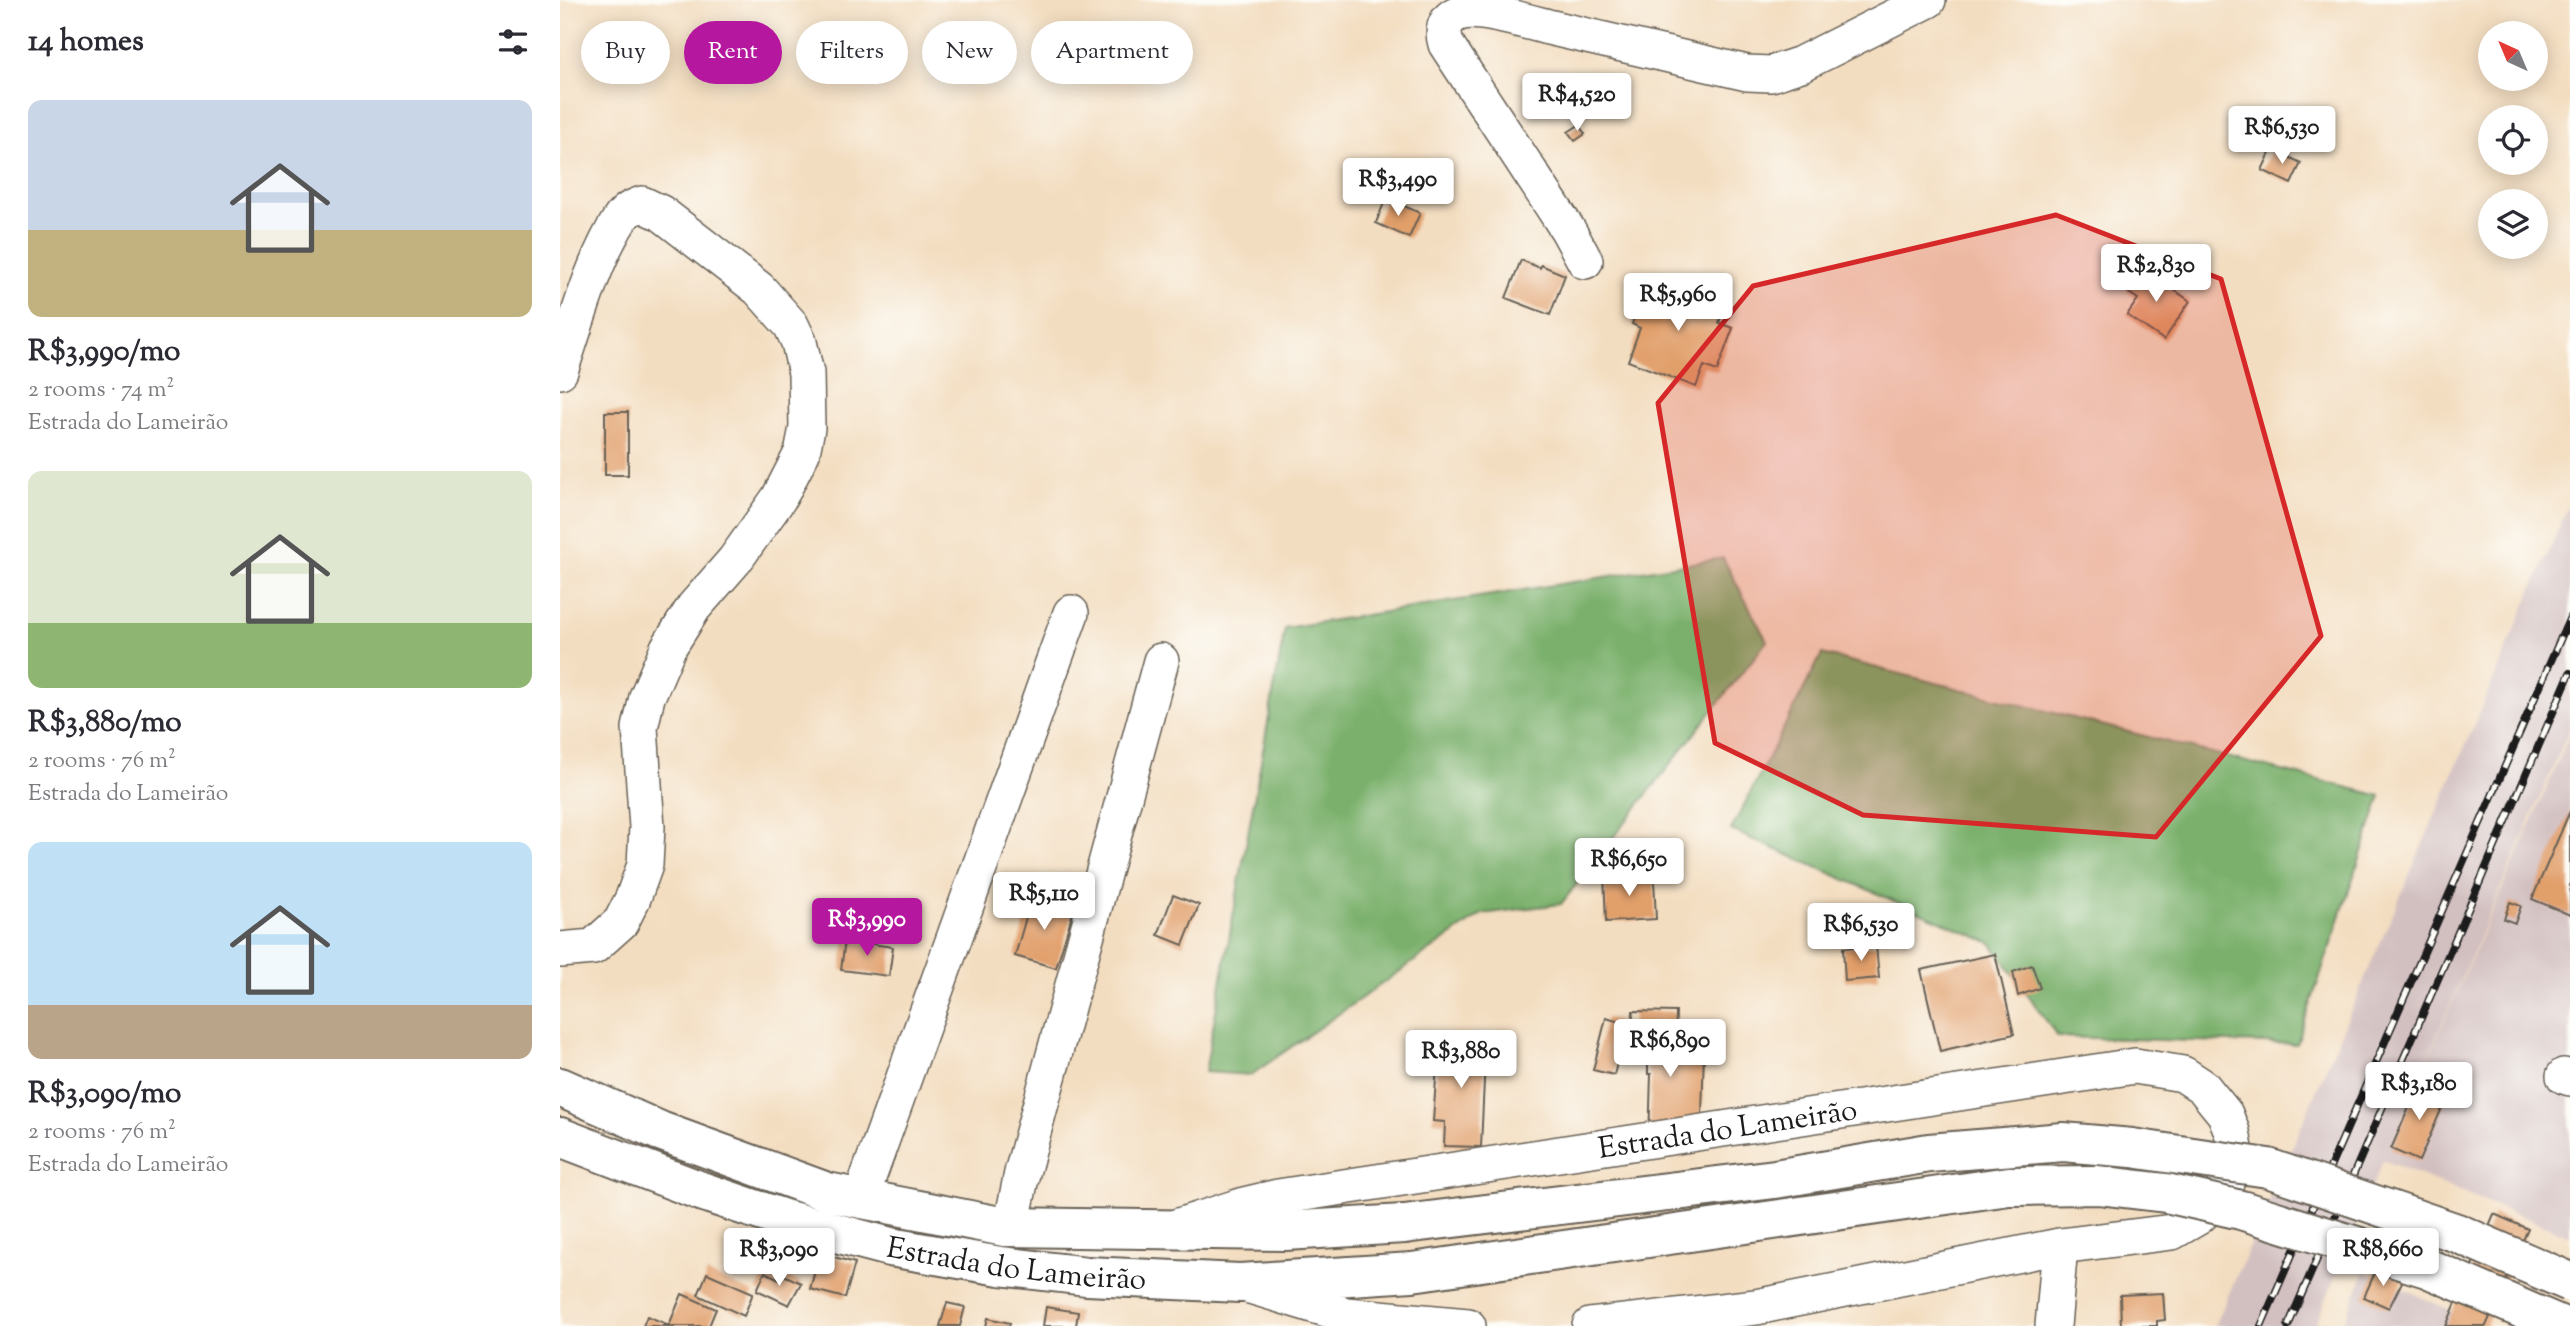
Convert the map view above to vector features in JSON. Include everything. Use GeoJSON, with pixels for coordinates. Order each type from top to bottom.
{"type":"FeatureCollection","features":[{"type":"Feature","properties":{"kind":"main road","name":"Estrada do Lameirão"},"geometry":{"type":"LineString","coordinates":[[560,1087],[660,1131],[827,1192],[1011,1227],[1285,1231],[1404,1224],[1775,1178],[1929,1153],[2063,1142],[2132,1148],[2268,1168],[2457,1233],[2570,1282]]}},
{"type":"Feature","properties":{"kind":"main road","name":"Estrada do Lameirão"},"geometry":{"type":"LineString","coordinates":[[560,1137],[701,1191],[787,1220],[890,1247],[1000,1266],[1087,1276],[1240,1283],[1412,1272],[2009,1186],[2098,1185],[2166,1193],[2241,1210],[2427,1268],[2562,1326]]}},
{"type":"Feature","properties":{"kind":"street"},"geometry":{"type":"LineString","coordinates":[[1585,261],[1568,230],[1446,44],[1445,24],[1453,16],[1466,11],[1516,19],[1747,73],[1771,74],[1801,64],[1928,0]]}},
{"type":"Feature","properties":{"kind":"street"},"geometry":{"type":"LineString","coordinates":[[560,371],[595,270],[621,218],[630,208],[642,204],[661,213],[759,289],[791,325],[800,342],[806,373],[807,428],[802,453],[779,498],[735,559],[694,607],[668,648],[647,697],[640,728],[646,827],[645,865],[633,898],[621,922],[593,947],[560,950]]}},
{"type":"Feature","properties":{"kind":"street"},"geometry":{"type":"LineString","coordinates":[[860,1200],[1071,613]]}},
{"type":"Feature","properties":{"kind":"street"},"geometry":{"type":"LineString","coordinates":[[1011,1227],[1022,1173],[1161,661]]}},
{"type":"Feature","properties":{"kind":"street","name":"Estrada do Lameirão"},"geometry":{"type":"LineString","coordinates":[[1166,1230],[1278,1197],[2135,1066],[2183,1074],[2203,1087],[2225,1114],[2232,1132],[2236,1154],[2221,1196],[2198,1217],[2172,1232],[2060,1246],[1753,1316],[1611,1325]]}},
{"type":"Feature","properties":{"kind":"street"},"geometry":{"type":"LineString","coordinates":[[2053,1326],[2060,1246]]}},
{"type":"Feature","properties":{"kind":"street","name":"Estrada do Lameirão"},"geometry":{"type":"LineString","coordinates":[[1240,1283],[1344,1320],[1468,1326]]}},
{"type":"Feature","properties":{"kind":"highlighted area"},"geometry":{"type":"Polygon","coordinates":[[[2056,215],[2221,279],[2321,636],[2156,837],[1863,815],[1715,743],[1658,403],[1753,286],[2056,215]]]}},
{"type":"Feature","properties":{"kind":"shaded area"},"geometry":{"type":"Polygon","coordinates":[[[2570,502],[2570,728],[2384,1158],[2570,734],[2570,1236],[2383,1160],[2315,1326],[2215,1326],[2570,502]]]}},
{"type":"Feature","properties":{"kind":"shaded area"},"geometry":{"type":"Polygon","coordinates":[[[2365,1272],[2486,1326],[2342,1326],[2365,1272]]]}},
{"type":"Feature","properties":{"kind":"green space"},"geometry":{"type":"Polygon","coordinates":[[[1723,558],[1767,641],[1561,904],[1482,914],[1251,1075],[1205,1072],[1285,628],[1723,558]]]}},
{"type":"Feature","properties":{"kind":"green space"},"geometry":{"type":"Polygon","coordinates":[[[1822,654],[2381,796],[2297,1044],[2058,1037],[1991,943],[1731,830],[1822,654]]]}},
{"type":"Feature","properties":{"kind":"building"},"geometry":{"type":"Polygon","coordinates":[[[1579,125],[1585,134],[1575,141],[1568,132],[1579,125]]]}},
{"type":"Feature","properties":{"kind":"building"},"geometry":{"type":"Polygon","coordinates":[[[2272,149],[2301,163],[2291,184],[2262,170],[2272,149]]]}},
{"type":"Feature","properties":{"kind":"building"},"geometry":{"type":"Polygon","coordinates":[[[1386,198],[1420,213],[1409,238],[1376,223],[1386,198]]]}},
{"type":"Feature","properties":{"kind":"building"},"geometry":{"type":"Polygon","coordinates":[[[1521,260],[1565,275],[1550,315],[1506,298],[1521,260]]]}},
{"type":"Feature","properties":{"kind":"building"},"geometry":{"type":"Polygon","coordinates":[[[2142,268],[2190,301],[2164,340],[2127,315],[2138,299],[2126,291],[2142,268]]]}},
{"type":"Feature","properties":{"kind":"building"},"geometry":{"type":"Polygon","coordinates":[[[1649,278],[1725,306],[1719,323],[1733,328],[1717,371],[1704,366],[1696,387],[1628,361],[1640,328],[1632,324],[1649,278]]]}},
{"type":"Feature","properties":{"kind":"building"},"geometry":{"type":"Polygon","coordinates":[[[605,412],[628,412],[628,475],[605,475],[605,412]]]}},
{"type":"Feature","properties":{"kind":"building"},"geometry":{"type":"Polygon","coordinates":[[[2570,811],[2570,915],[2532,899],[2570,811]]]}},
{"type":"Feature","properties":{"kind":"building"},"geometry":{"type":"Polygon","coordinates":[[[1638,872],[1638,880],[1654,879],[1656,919],[1606,922],[1604,874],[1638,872]]]}},
{"type":"Feature","properties":{"kind":"building"},"geometry":{"type":"Polygon","coordinates":[[[1173,895],[1199,905],[1183,945],[1158,935],[1173,895]]]}},
{"type":"Feature","properties":{"kind":"building"},"geometry":{"type":"Polygon","coordinates":[[[1032,896],[1074,908],[1056,968],[1015,956],[1032,896]]]}},
{"type":"Feature","properties":{"kind":"building"},"geometry":{"type":"Polygon","coordinates":[[[2510,902],[2521,906],[2515,923],[2504,919],[2510,902]]]}},
{"type":"Feature","properties":{"kind":"building"},"geometry":{"type":"Polygon","coordinates":[[[845,940],[893,947],[889,976],[841,970],[845,940]]]}},
{"type":"Feature","properties":{"kind":"building"},"geometry":{"type":"Polygon","coordinates":[[[1876,945],[1879,978],[1845,981],[1843,948],[1876,945]]]}},
{"type":"Feature","properties":{"kind":"building"},"geometry":{"type":"Polygon","coordinates":[[[1995,954],[2014,1034],[1940,1051],[1921,970],[1995,954]]]}},
{"type":"Feature","properties":{"kind":"building"},"geometry":{"type":"Polygon","coordinates":[[[2032,965],[2040,988],[2018,996],[2013,972],[2032,965]]]}},
{"type":"Feature","properties":{"kind":"building"},"geometry":{"type":"Polygon","coordinates":[[[1633,1011],[1676,1012],[1675,1048],[1704,1052],[1701,1143],[1649,1141],[1651,1074],[1648,1074],[1648,1054],[1631,1054],[1633,1011]]]}},
{"type":"Feature","properties":{"kind":"building"},"geometry":{"type":"Polygon","coordinates":[[[1606,1018],[1627,1024],[1614,1075],[1593,1070],[1606,1018]]]}},
{"type":"Feature","properties":{"kind":"building"},"geometry":{"type":"Polygon","coordinates":[[[1439,1039],[1494,1041],[1493,1058],[1485,1058],[1481,1147],[1444,1146],[1445,1122],[1433,1121],[1439,1039]]]}},
{"type":"Feature","properties":{"kind":"building"},"geometry":{"type":"Polygon","coordinates":[[[2420,1082],[2448,1094],[2419,1161],[2391,1149],[2420,1082]]]}},
{"type":"Feature","properties":{"kind":"building"},"geometry":{"type":"Polygon","coordinates":[[[2494,1214],[2528,1229],[2486,1326],[2446,1326],[2494,1214]]]}},
{"type":"Feature","properties":{"kind":"building"},"geometry":{"type":"Polygon","coordinates":[[[820,1253],[855,1263],[845,1298],[810,1289],[820,1253]]]}},
{"type":"Feature","properties":{"kind":"building"},"geometry":{"type":"Polygon","coordinates":[[[2377,1268],[2403,1280],[2389,1308],[2364,1297],[2377,1268]]]}},
{"type":"Feature","properties":{"kind":"building"},"geometry":{"type":"Polygon","coordinates":[[[765,1272],[781,1280],[784,1275],[801,1283],[789,1305],[757,1290],[765,1272]]]}},
{"type":"Feature","properties":{"kind":"building"},"geometry":{"type":"Polygon","coordinates":[[[707,1273],[753,1293],[744,1316],[698,1295],[707,1273]]]}},
{"type":"Feature","properties":{"kind":"building"},"geometry":{"type":"Polygon","coordinates":[[[2163,1293],[2165,1320],[2157,1321],[2157,1326],[2121,1326],[2120,1295],[2163,1293]]]}},
{"type":"Feature","properties":{"kind":"building"},"geometry":{"type":"Polygon","coordinates":[[[682,1294],[716,1309],[709,1326],[643,1326],[647,1316],[669,1325],[682,1294]]]}},
{"type":"Feature","properties":{"kind":"building"},"geometry":{"type":"Polygon","coordinates":[[[947,1303],[965,1307],[960,1326],[940,1326],[947,1303]]]}},
{"type":"Feature","properties":{"kind":"building"},"geometry":{"type":"Polygon","coordinates":[[[1046,1307],[1078,1312],[1076,1326],[1043,1326],[1046,1307]]]}},
{"type":"Feature","properties":{"kind":"building"},"geometry":{"type":"Polygon","coordinates":[[[988,1318],[1010,1323],[1009,1326],[986,1326],[988,1318]]]}},
{"type":"Feature","properties":{"kind":"railway"},"geometry":{"type":"LineString","coordinates":[[2261,1326],[2570,617]]}},
{"type":"Feature","properties":{"kind":"railway"},"geometry":{"type":"LineString","coordinates":[[2288,1326],[2570,673]]}}]}
